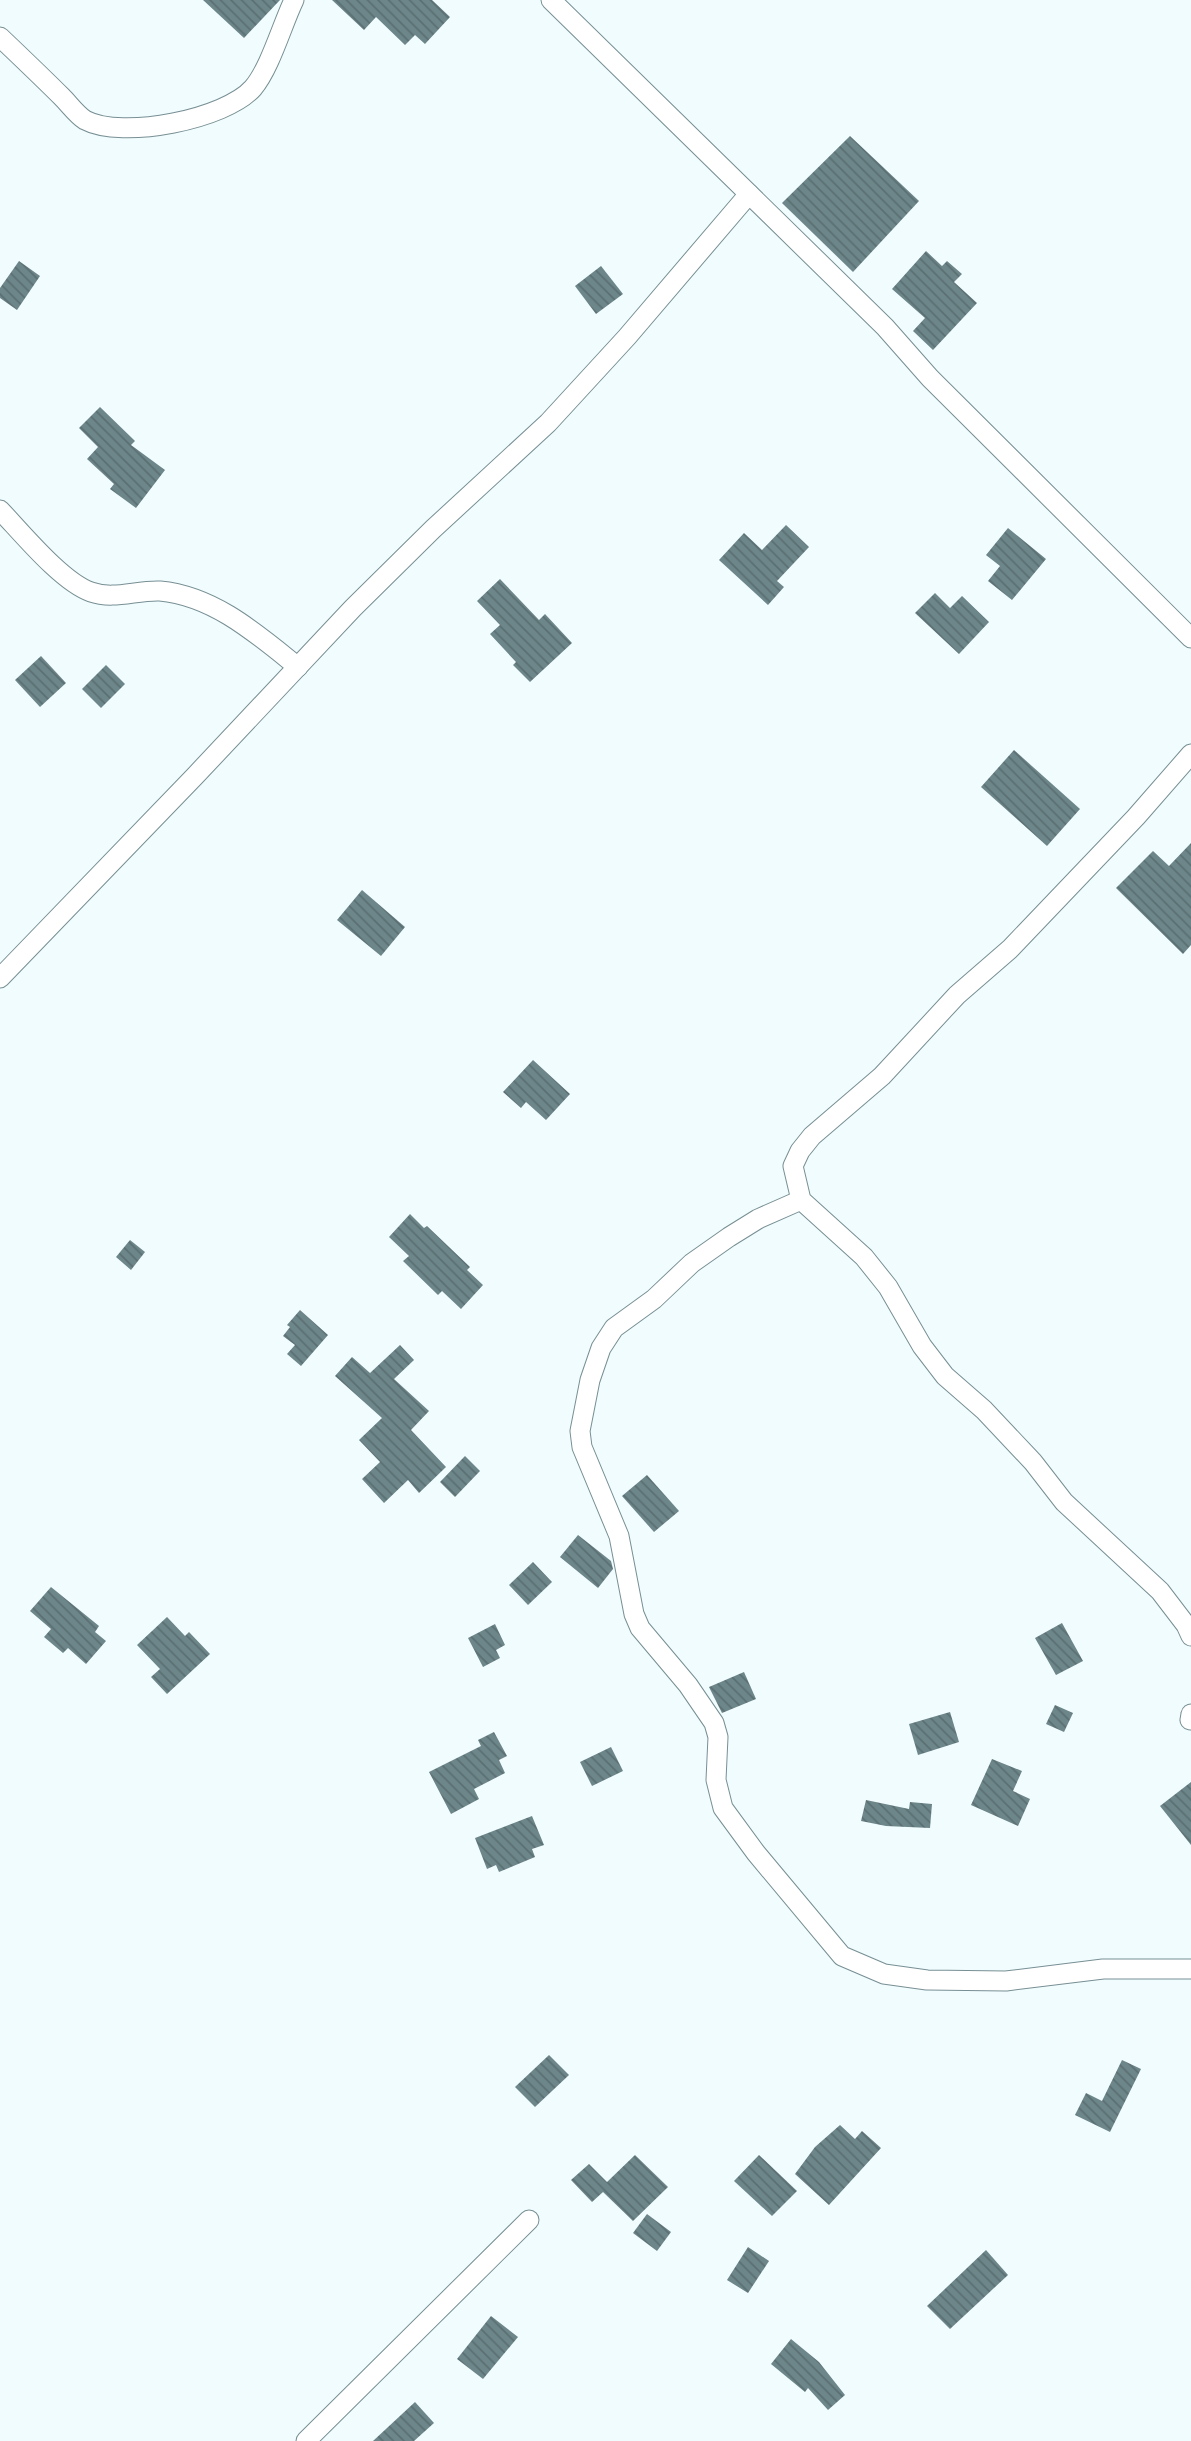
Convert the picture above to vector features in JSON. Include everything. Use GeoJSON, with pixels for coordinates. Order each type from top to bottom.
{"type":"FeatureCollection","features":[{"type":"Feature","properties":{"kind":"street"},"geometry":{"type":"LineString","coordinates":[[0,37],[85,120],[128,128],[152,127],[186,121],[225,106],[250,91],[260,79],[294,0]]}},
{"type":"Feature","properties":{"kind":"street"},"geometry":{"type":"LineString","coordinates":[[551,0],[885,327],[930,378],[1191,638]]}},
{"type":"Feature","properties":{"kind":"street"},"geometry":{"type":"LineString","coordinates":[[0,978],[433,529],[548,423],[627,337],[749,194]]}},
{"type":"Feature","properties":{"kind":"street"},"geometry":{"type":"LineString","coordinates":[[0,510],[70,581],[90,592],[127,595],[156,591],[180,594],[202,601],[253,630],[298,667]]}},
{"type":"Feature","properties":{"kind":"street"},"geometry":{"type":"LineString","coordinates":[[1191,754],[1136,817],[1010,949],[957,995],[882,1076],[812,1136],[800,1151],[793,1166],[801,1200],[864,1257],[888,1287],[922,1346],[946,1376],[1033,1462],[1073,1510],[1160,1591],[1186,1625],[1191,1636]]}},
{"type":"Feature","properties":{"kind":"street"},"geometry":{"type":"LineString","coordinates":[[801,1200],[758,1219],[729,1237],[692,1263],[654,1299],[614,1328],[601,1348],[590,1380],[580,1430],[582,1447],[619,1536],[634,1614],[640,1628],[688,1685],[714,1723],[718,1737],[716,1780],[723,1808],[756,1853],[842,1955],[884,1974],[927,1980],[1006,1981],[1103,1969],[1191,1969]]}},
{"type":"Feature","properties":{"kind":"street"},"geometry":{"type":"LineString","coordinates":[[306,2441],[529,2220]]}},
{"type":"Feature","properties":{"kind":"building"},"geometry":{"type":"Polygon","coordinates":[[[203,0],[280,0],[244,38],[203,0]]]}},
{"type":"Feature","properties":{"kind":"building"},"geometry":{"type":"Polygon","coordinates":[[[332,0],[432,0],[450,17],[425,44],[415,35],[405,45],[376,17],[364,30],[332,0]]]}},
{"type":"Feature","properties":{"kind":"building"},"geometry":{"type":"Polygon","coordinates":[[[850,136],[919,201],[853,272],[782,203],[850,136]]]}},
{"type":"Feature","properties":{"kind":"building"},"geometry":{"type":"Polygon","coordinates":[[[926,251],[942,266],[947,261],[962,274],[954,282],[977,303],[933,350],[913,331],[925,318],[892,289],[926,251]]]}},
{"type":"Feature","properties":{"kind":"building"},"geometry":{"type":"Polygon","coordinates":[[[19,261],[40,276],[17,310],[0,298],[0,288],[19,261]]]}},
{"type":"Feature","properties":{"kind":"building"},"geometry":{"type":"Polygon","coordinates":[[[601,266],[623,294],[596,314],[575,286],[601,266]]]}},
{"type":"Feature","properties":{"kind":"building"},"geometry":{"type":"Polygon","coordinates":[[[100,407],[135,441],[131,445],[165,470],[136,508],[110,489],[114,484],[87,459],[98,447],[79,428],[100,407]]]}},
{"type":"Feature","properties":{"kind":"building"},"geometry":{"type":"Polygon","coordinates":[[[786,525],[809,547],[777,581],[784,587],[768,605],[719,560],[744,533],[762,550],[786,525]]]}},
{"type":"Feature","properties":{"kind":"building"},"geometry":{"type":"Polygon","coordinates":[[[1008,528],[1046,559],[1012,600],[988,581],[1000,566],[986,555],[1008,528]]]}},
{"type":"Feature","properties":{"kind":"building"},"geometry":{"type":"Polygon","coordinates":[[[500,579],[539,620],[545,614],[572,643],[530,682],[513,665],[516,662],[490,634],[500,625],[477,601],[500,579]]]}},
{"type":"Feature","properties":{"kind":"building"},"geometry":{"type":"Polygon","coordinates":[[[935,593],[950,608],[962,596],[989,622],[959,654],[915,613],[935,593]]]}},
{"type":"Feature","properties":{"kind":"building"},"geometry":{"type":"Polygon","coordinates":[[[41,656],[66,683],[40,707],[15,680],[41,656]]]}},
{"type":"Feature","properties":{"kind":"building"},"geometry":{"type":"Polygon","coordinates":[[[106,665],[125,684],[101,708],[82,689],[106,665]]]}},
{"type":"Feature","properties":{"kind":"building"},"geometry":{"type":"Polygon","coordinates":[[[1014,750],[1080,809],[1047,846],[981,787],[1014,750]]]}},
{"type":"Feature","properties":{"kind":"building"},"geometry":{"type":"Polygon","coordinates":[[[1191,843],[1191,945],[1183,954],[1116,888],[1153,851],[1169,866],[1191,843]]]}},
{"type":"Feature","properties":{"kind":"building"},"geometry":{"type":"Polygon","coordinates":[[[362,890],[405,927],[381,956],[337,920],[362,890]]]}},
{"type":"Feature","properties":{"kind":"building"},"geometry":{"type":"Polygon","coordinates":[[[533,1060],[570,1094],[546,1120],[526,1102],[521,1108],[503,1092],[533,1060]]]}},
{"type":"Feature","properties":{"kind":"building"},"geometry":{"type":"Polygon","coordinates":[[[410,1214],[424,1228],[427,1226],[470,1267],[467,1270],[483,1285],[461,1309],[442,1291],[438,1295],[403,1261],[409,1256],[389,1237],[410,1214]]]}},
{"type":"Feature","properties":{"kind":"building"},"geometry":{"type":"Polygon","coordinates":[[[130,1240],[145,1252],[131,1270],[116,1257],[130,1240]]]}},
{"type":"Feature","properties":{"kind":"building"},"geometry":{"type":"Polygon","coordinates":[[[300,1310],[328,1335],[301,1366],[287,1354],[295,1345],[283,1336],[290,1327],[287,1325],[300,1310]]]}},
{"type":"Feature","properties":{"kind":"building"},"geometry":{"type":"Polygon","coordinates":[[[400,1345],[414,1360],[394,1379],[429,1411],[411,1430],[446,1467],[419,1493],[408,1480],[384,1503],[362,1479],[380,1462],[359,1440],[382,1418],[335,1376],[352,1357],[370,1373],[400,1345]]]}},
{"type":"Feature","properties":{"kind":"building"},"geometry":{"type":"Polygon","coordinates":[[[465,1456],[480,1471],[455,1497],[440,1482],[465,1456]]]}},
{"type":"Feature","properties":{"kind":"building"},"geometry":{"type":"Polygon","coordinates":[[[647,1475],[679,1511],[654,1532],[622,1496],[647,1475]]]}},
{"type":"Feature","properties":{"kind":"building"},"geometry":{"type":"Polygon","coordinates":[[[578,1535],[611,1561],[613,1569],[598,1588],[560,1557],[578,1535]]]}},
{"type":"Feature","properties":{"kind":"building"},"geometry":{"type":"Polygon","coordinates":[[[533,1562],[552,1582],[528,1605],[509,1585],[533,1562]]]}},
{"type":"Feature","properties":{"kind":"building"},"geometry":{"type":"Polygon","coordinates":[[[51,1587],[99,1626],[95,1632],[106,1641],[86,1664],[68,1648],[63,1653],[44,1637],[51,1629],[30,1611],[51,1587]]]}},
{"type":"Feature","properties":{"kind":"building"},"geometry":{"type":"Polygon","coordinates":[[[167,1617],[185,1636],[189,1632],[210,1654],[167,1694],[151,1677],[160,1669],[137,1645],[167,1617]]]}},
{"type":"Feature","properties":{"kind":"building"},"geometry":{"type":"Polygon","coordinates":[[[1062,1623],[1083,1661],[1056,1675],[1035,1638],[1062,1623]]]}},
{"type":"Feature","properties":{"kind":"building"},"geometry":{"type":"Polygon","coordinates":[[[495,1624],[505,1645],[496,1650],[500,1658],[483,1667],[468,1638],[495,1624]]]}},
{"type":"Feature","properties":{"kind":"building"},"geometry":{"type":"Polygon","coordinates":[[[744,1672],[756,1699],[722,1713],[709,1687],[744,1672]]]}},
{"type":"Feature","properties":{"kind":"building"},"geometry":{"type":"Polygon","coordinates":[[[1055,1705],[1073,1713],[1064,1732],[1046,1724],[1055,1705]]]}},
{"type":"Feature","properties":{"kind":"building"},"geometry":{"type":"Polygon","coordinates":[[[950,1712],[959,1742],[918,1755],[909,1724],[950,1712]]]}},
{"type":"Feature","properties":{"kind":"building"},"geometry":{"type":"Polygon","coordinates":[[[494,1732],[507,1756],[499,1760],[505,1773],[474,1789],[479,1799],[451,1814],[429,1772],[481,1746],[478,1740],[494,1732]]]}},
{"type":"Feature","properties":{"kind":"building"},"geometry":{"type":"Polygon","coordinates":[[[611,1747],[623,1771],[592,1786],[580,1762],[611,1747]]]}},
{"type":"Feature","properties":{"kind":"building"},"geometry":{"type":"Polygon","coordinates":[[[992,1759],[1022,1771],[1013,1791],[1030,1799],[1018,1826],[971,1805],[992,1759]]]}},
{"type":"Feature","properties":{"kind":"building"},"geometry":{"type":"Polygon","coordinates":[[[1191,1782],[1191,1845],[1160,1806],[1191,1782]]]}},
{"type":"Feature","properties":{"kind":"building"},"geometry":{"type":"Polygon","coordinates":[[[866,1800],[909,1809],[910,1802],[932,1804],[930,1828],[886,1826],[861,1821],[866,1800]]]}},
{"type":"Feature","properties":{"kind":"building"},"geometry":{"type":"Polygon","coordinates":[[[532,1816],[544,1845],[532,1849],[535,1857],[499,1872],[496,1865],[487,1869],[475,1838],[532,1816]]]}},
{"type":"Feature","properties":{"kind":"building"},"geometry":{"type":"Polygon","coordinates":[[[549,2055],[569,2075],[535,2107],[515,2087],[549,2055]]]}},
{"type":"Feature","properties":{"kind":"building"},"geometry":{"type":"Polygon","coordinates":[[[1122,2060],[1141,2069],[1110,2132],[1075,2115],[1086,2093],[1102,2101],[1122,2060]]]}},
{"type":"Feature","properties":{"kind":"building"},"geometry":{"type":"Polygon","coordinates":[[[840,2125],[855,2139],[862,2131],[881,2148],[829,2205],[795,2174],[815,2147],[840,2125]]]}},
{"type":"Feature","properties":{"kind":"building"},"geometry":{"type":"Polygon","coordinates":[[[635,2155],[668,2187],[633,2221],[603,2192],[592,2202],[571,2180],[589,2164],[607,2182],[635,2155]]]}},
{"type":"Feature","properties":{"kind":"building"},"geometry":{"type":"Polygon","coordinates":[[[759,2155],[797,2191],[772,2216],[734,2181],[759,2155]]]}},
{"type":"Feature","properties":{"kind":"building"},"geometry":{"type":"Polygon","coordinates":[[[647,2214],[671,2232],[657,2251],[633,2233],[647,2214]]]}},
{"type":"Feature","properties":{"kind":"building"},"geometry":{"type":"Polygon","coordinates":[[[748,2247],[769,2261],[748,2293],[727,2280],[748,2247]]]}},
{"type":"Feature","properties":{"kind":"building"},"geometry":{"type":"Polygon","coordinates":[[[986,2250],[1008,2275],[950,2329],[927,2306],[986,2250]]]}},
{"type":"Feature","properties":{"kind":"building"},"geometry":{"type":"Polygon","coordinates":[[[491,2316],[518,2337],[483,2379],[457,2359],[491,2316]]]}},
{"type":"Feature","properties":{"kind":"building"},"geometry":{"type":"Polygon","coordinates":[[[791,2339],[819,2362],[845,2395],[828,2410],[808,2388],[805,2392],[771,2364],[791,2339]]]}},
{"type":"Feature","properties":{"kind":"building"},"geometry":{"type":"Polygon","coordinates":[[[415,2402],[434,2423],[414,2441],[373,2441],[415,2402]]]}}]}
